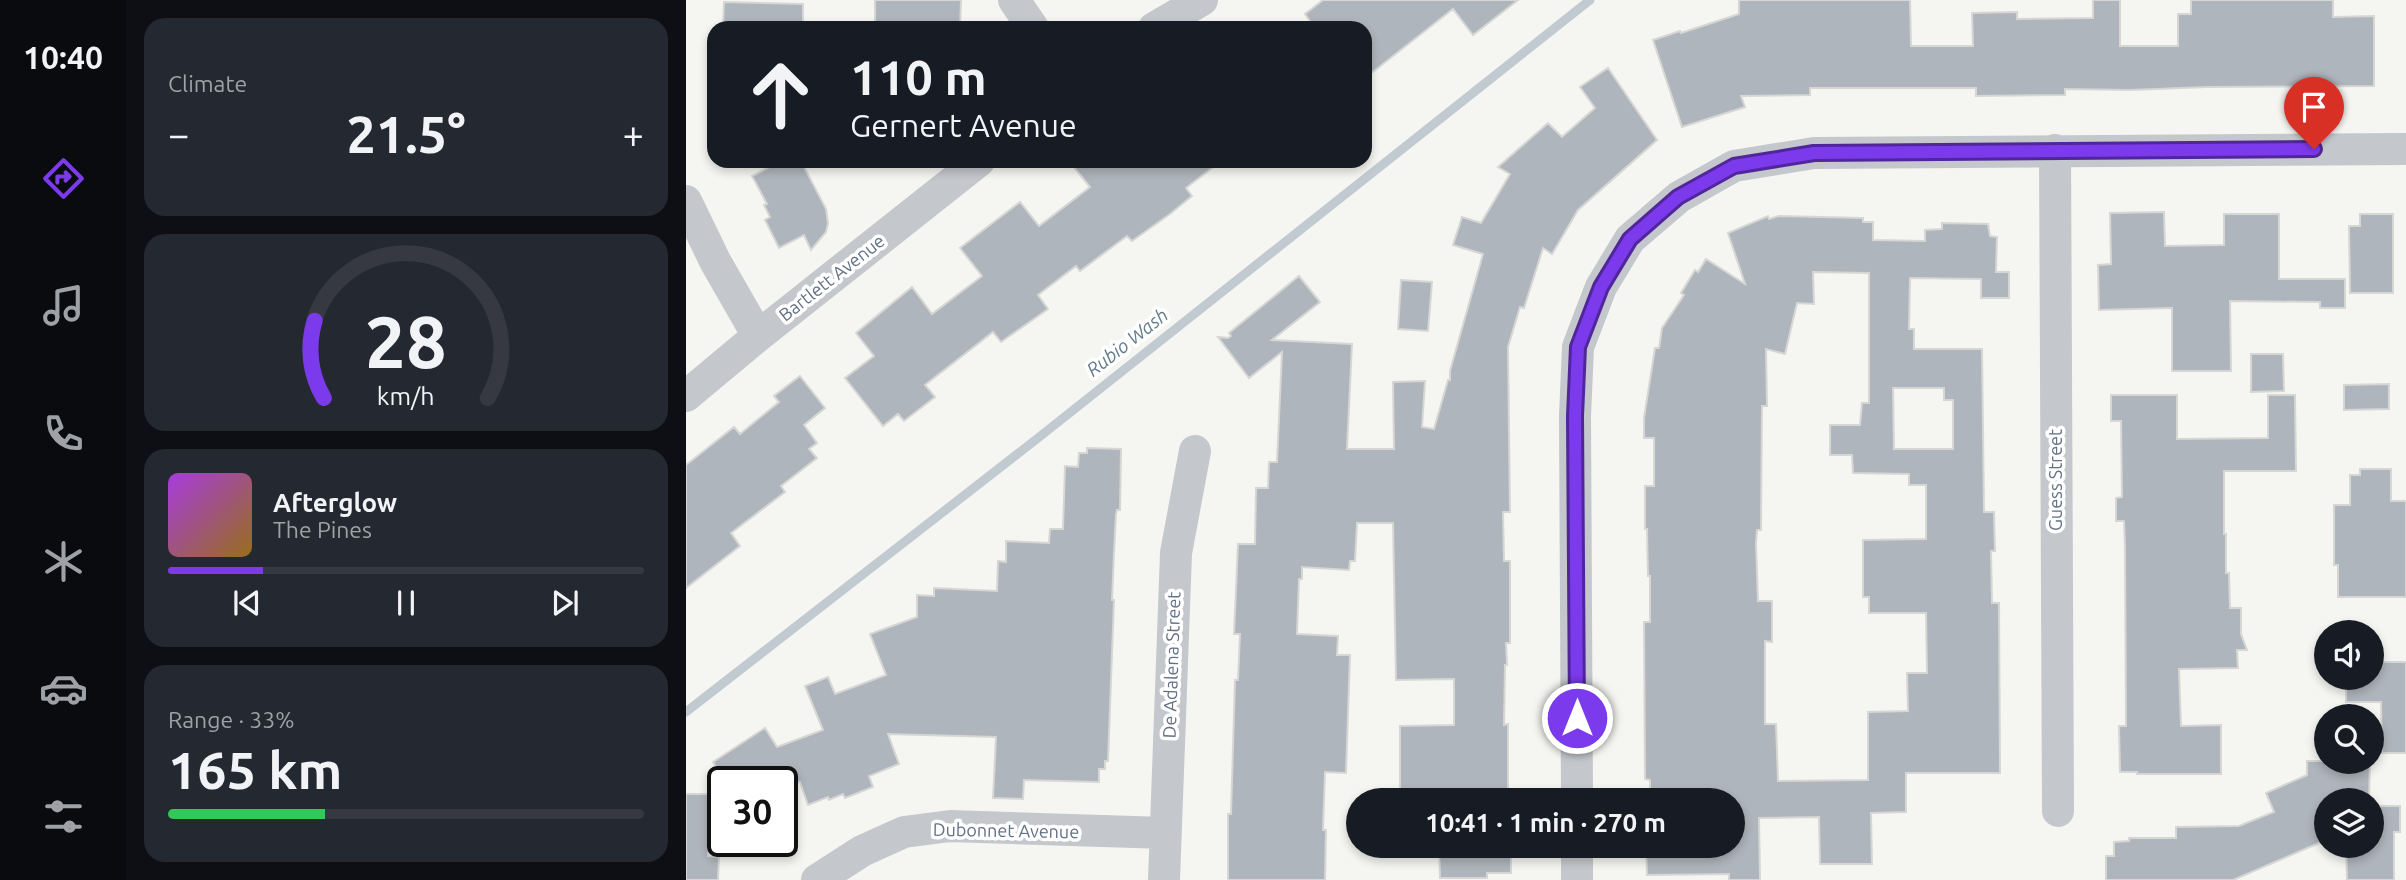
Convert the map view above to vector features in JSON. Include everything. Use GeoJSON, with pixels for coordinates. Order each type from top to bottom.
{"type":"FeatureCollection","features":[{"type":"Feature","properties":{"kind":"street"},"geometry":{"type":"LineString","coordinates":[[1014,0],[1028,21]]}},
{"type":"Feature","properties":{"kind":"street"},"geometry":{"type":"LineString","coordinates":[[1166,21],[1202,0]]}},
{"type":"Feature","properties":{"kind":"street"},"geometry":{"type":"LineString","coordinates":[[1577,788],[1575,416],[1578,347],[1601,287],[1630,239],[1678,197],[1734,166],[1814,153],[2406,149]]}},
{"type":"Feature","properties":{"kind":"street","name":"Guess Street"},"geometry":{"type":"LineString","coordinates":[[2055,150],[2058,811]]}},
{"type":"Feature","properties":{"kind":"street","name":"Bartlett Avenue"},"geometry":{"type":"LineString","coordinates":[[686,396],[970,168]]}},
{"type":"Feature","properties":{"kind":"street"},"geometry":{"type":"LineString","coordinates":[[686,201],[715,261],[758,336]]}},
{"type":"Feature","properties":{"kind":"street","name":"De Adalena Street"},"geometry":{"type":"LineString","coordinates":[[1164,880],[1176,554],[1195,451]]}},
{"type":"Feature","properties":{"kind":"street","name":"Dubonnet Avenue"},"geometry":{"type":"LineString","coordinates":[[817,880],[862,850],[904,832],[950,826],[1166,833]]}},
{"type":"Feature","properties":{"kind":"street"},"geometry":{"type":"LineString","coordinates":[[1577,858],[1577,880]]}},
{"type":"Feature","properties":{"kind":"building"},"geometry":{"type":"Polygon","coordinates":[[[875,0],[961,0],[960,21],[875,21],[875,0]]]}},
{"type":"Feature","properties":{"kind":"building"},"geometry":{"type":"Polygon","coordinates":[[[1323,0],[1518,0],[1473,35],[1453,9],[1372,73],[1372,21],[1310,21],[1305,14],[1323,0]]]}},
{"type":"Feature","properties":{"kind":"building"},"geometry":{"type":"Polygon","coordinates":[[[1739,0],[1910,0],[1911,46],[1973,46],[1972,13],[2017,12],[2017,19],[2093,18],[2093,0],[2120,0],[2120,46],[2178,46],[2178,14],[2191,14],[2191,0],[2333,0],[2333,17],[2374,16],[2374,86],[2065,89],[2065,95],[1976,96],[1976,88],[1810,88],[1810,95],[1741,96],[1745,107],[1682,127],[1653,40],[1739,14],[1739,0]]]}},
{"type":"Feature","properties":{"kind":"building"},"geometry":{"type":"Polygon","coordinates":[[[724,2],[803,4],[803,21],[723,21],[724,2]]]}},
{"type":"Feature","properties":{"kind":"building"},"geometry":{"type":"Polygon","coordinates":[[[1608,68],[1657,140],[1578,210],[1552,254],[1543,248],[1508,347],[1510,512],[1503,512],[1504,561],[1510,561],[1510,643],[1506,643],[1504,725],[1508,724],[1508,788],[1400,788],[1400,726],[1454,725],[1454,679],[1396,680],[1393,523],[1357,523],[1355,561],[1350,561],[1349,570],[1302,567],[1302,579],[1299,579],[1297,634],[1338,636],[1337,655],[1350,655],[1346,773],[1325,772],[1325,880],[1228,880],[1228,814],[1231,814],[1235,680],[1238,680],[1240,634],[1234,634],[1238,544],[1255,544],[1256,488],[1268,488],[1269,462],[1277,462],[1282,352],[1249,378],[1218,337],[1231,336],[1229,333],[1299,276],[1320,302],[1272,340],[1352,344],[1347,449],[1394,449],[1393,382],[1425,381],[1422,427],[1434,429],[1450,380],[1450,371],[1483,254],[1453,245],[1462,217],[1481,223],[1510,174],[1498,167],[1548,123],[1562,137],[1595,108],[1580,87],[1608,68]]]}},
{"type":"Feature","properties":{"kind":"building"},"geometry":{"type":"Polygon","coordinates":[[[767,168],[805,168],[826,209],[828,223],[826,232],[811,250],[804,235],[779,248],[765,220],[770,217],[764,205],[767,204],[752,176],[767,168]]]}},
{"type":"Feature","properties":{"kind":"building"},"geometry":{"type":"Polygon","coordinates":[[[1075,168],[1212,168],[1186,188],[1192,196],[1170,214],[1132,241],[1127,236],[1080,271],[1076,266],[1038,295],[1048,309],[1001,342],[993,332],[925,385],[935,397],[904,421],[898,414],[883,426],[845,378],[874,356],[856,333],[912,287],[932,314],[982,276],[960,248],[1020,202],[1039,226],[1090,187],[1075,168]]]}},
{"type":"Feature","properties":{"kind":"building"},"geometry":{"type":"Polygon","coordinates":[[[2164,212],[2165,246],[2224,245],[2224,214],[2279,214],[2279,279],[2345,279],[2345,308],[2320,308],[2320,302],[2230,301],[2231,371],[2172,371],[2172,308],[2099,310],[2098,265],[2111,264],[2110,213],[2164,212]]]}},
{"type":"Feature","properties":{"kind":"building"},"geometry":{"type":"Polygon","coordinates":[[[2360,214],[2393,214],[2393,293],[2350,293],[2349,226],[2360,226],[2360,214]]]}},
{"type":"Feature","properties":{"kind":"building"},"geometry":{"type":"Polygon","coordinates":[[[1768,216],[1769,219],[1779,216],[1863,218],[1863,222],[1873,222],[1873,240],[1925,241],[1925,230],[1942,229],[1942,223],[1988,224],[1990,236],[1997,237],[1996,272],[2009,272],[2009,298],[1981,298],[1981,279],[1910,278],[1909,329],[1914,329],[1914,349],[1982,349],[1984,512],[1994,512],[1995,551],[1991,551],[1992,603],[1999,603],[2000,773],[1906,773],[1906,812],[1871,813],[1872,864],[1820,864],[1819,817],[1759,818],[1760,880],[1729,880],[1729,874],[1647,875],[1646,858],[1745,858],[1745,788],[1650,788],[1650,780],[1645,779],[1644,622],[1650,622],[1650,576],[1645,529],[1645,486],[1654,486],[1654,438],[1644,438],[1644,418],[1655,348],[1659,348],[1662,328],[1684,295],[1681,293],[1695,270],[1698,272],[1706,259],[1745,284],[1728,233],[1768,216]],[[1813,272],[1814,304],[1797,303],[1785,354],[1766,349],[1767,406],[1762,406],[1761,530],[1757,530],[1756,544],[1758,601],[1772,601],[1772,642],[1765,641],[1765,724],[1776,724],[1778,781],[1868,780],[1868,712],[1908,711],[1907,673],[1927,673],[1926,613],[1869,613],[1869,597],[1863,597],[1863,540],[1926,539],[1926,485],[1909,485],[1909,474],[1853,473],[1852,455],[1830,455],[1830,425],[1860,425],[1862,403],[1869,403],[1869,273],[1813,272]],[[1893,388],[1894,449],[1953,449],[1953,400],[1944,400],[1944,388],[1893,388]]]}},
{"type":"Feature","properties":{"kind":"building"},"geometry":{"type":"Polygon","coordinates":[[[1401,280],[1432,282],[1428,331],[1398,329],[1401,280]]]}},
{"type":"Feature","properties":{"kind":"building"},"geometry":{"type":"Polygon","coordinates":[[[2251,354],[2283,354],[2284,391],[2251,392],[2251,354]]]}},
{"type":"Feature","properties":{"kind":"building"},"geometry":{"type":"Polygon","coordinates":[[[800,376],[825,408],[804,425],[817,443],[809,449],[817,458],[781,486],[785,492],[731,533],[740,546],[686,588],[686,465],[734,427],[740,434],[779,402],[774,396],[800,376]]]}},
{"type":"Feature","properties":{"kind":"building"},"geometry":{"type":"Polygon","coordinates":[[[2389,384],[2389,409],[2344,410],[2344,385],[2389,384]]]}},
{"type":"Feature","properties":{"kind":"building"},"geometry":{"type":"Polygon","coordinates":[[[2111,395],[2177,395],[2177,439],[2268,438],[2268,395],[2295,395],[2296,471],[2224,471],[2224,534],[2230,608],[2241,608],[2241,634],[2247,650],[2237,650],[2238,668],[2179,669],[2181,726],[2221,725],[2221,774],[2120,772],[2119,726],[2126,726],[2125,547],[2124,521],[2116,521],[2116,498],[2122,497],[2121,421],[2111,421],[2111,395]]]}},
{"type":"Feature","properties":{"kind":"building"},"geometry":{"type":"Polygon","coordinates":[[[1087,448],[1121,449],[1120,510],[1117,510],[1116,514],[1112,600],[1108,761],[1105,761],[1105,769],[1099,769],[1099,782],[1024,780],[1023,799],[993,798],[996,737],[888,734],[899,764],[869,776],[873,787],[845,798],[843,794],[808,805],[798,782],[798,766],[716,766],[713,762],[765,728],[777,747],[823,730],[805,686],[828,677],[835,694],[886,675],[870,634],[917,617],[917,595],[934,596],[934,588],[997,591],[998,561],[1006,562],[1006,541],[1049,543],[1050,529],[1063,529],[1065,466],[1078,467],[1079,453],[1087,453],[1087,448]]]}},
{"type":"Feature","properties":{"kind":"building"},"geometry":{"type":"Polygon","coordinates":[[[2360,469],[2391,469],[2391,501],[2406,501],[2406,597],[2338,597],[2338,565],[2334,565],[2334,505],[2350,505],[2350,475],[2360,475],[2360,469]]]}},
{"type":"Feature","properties":{"kind":"building"},"geometry":{"type":"Polygon","coordinates":[[[2384,662],[2406,662],[2406,753],[2384,753],[2384,704],[2346,702],[2346,690],[2384,690],[2384,662]]]}},
{"type":"Feature","properties":{"kind":"building"},"geometry":{"type":"Polygon","coordinates":[[[2307,761],[2314,761],[2314,774],[2370,774],[2369,788],[2314,788],[2314,845],[2233,880],[2106,880],[2106,856],[2114,856],[2114,842],[2129,841],[2129,838],[2176,838],[2176,827],[2239,826],[2274,812],[2266,793],[2307,775],[2307,761]]]}},
{"type":"Feature","properties":{"kind":"building"},"geometry":{"type":"Polygon","coordinates":[[[686,794],[707,794],[707,857],[719,857],[718,880],[686,880],[686,794]]]}},
{"type":"Feature","properties":{"kind":"building"},"geometry":{"type":"Polygon","coordinates":[[[2384,806],[2400,806],[2400,832],[2394,832],[2394,880],[2347,880],[2346,858],[2384,858],[2384,806]]]}},
{"type":"Feature","properties":{"kind":"building"},"geometry":{"type":"Polygon","coordinates":[[[1439,858],[1511,858],[1511,873],[1487,873],[1487,878],[1440,878],[1439,858]]]}},
{"type":"Feature","properties":{"kind":"waterway","name":"Rubio Wash"},"geometry":{"type":"LineString","coordinates":[[686,712],[1038,438],[1590,0]]}},
{"type":"Feature","properties":{"kind":"route"},"geometry":{"type":"LineString","coordinates":[[1577,718],[1575,416],[1578,347],[1601,287],[1630,239],[1678,197],[1734,166],[1814,153],[2314,149]]}}]}
